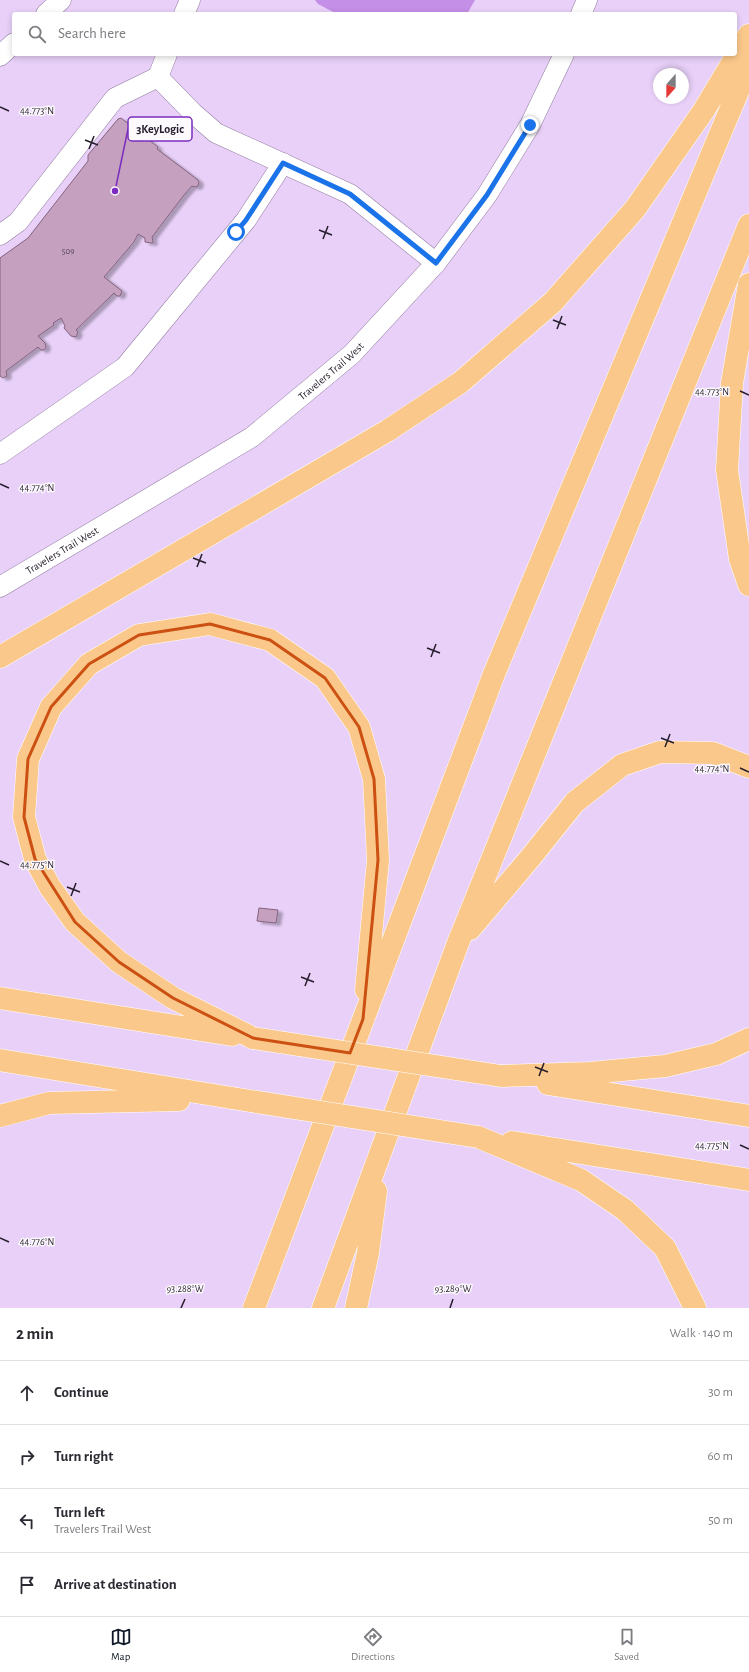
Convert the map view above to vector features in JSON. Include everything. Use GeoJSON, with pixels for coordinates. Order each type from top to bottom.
{"type":"FeatureCollection","features":[{"type":"Feature","properties":{"kind":"highway"},"geometry":{"type":"LineString","coordinates":[[737,55],[749,35]]}},
{"type":"Feature","properties":{"kind":"highway"},"geometry":{"type":"LineString","coordinates":[[0,657],[387,431],[461,382],[553,302],[635,209],[704,110],[736,56]]}},
{"type":"Feature","properties":{"kind":"highway"},"geometry":{"type":"LineString","coordinates":[[254,1308],[494,674],[749,65]]}},
{"type":"Feature","properties":{"kind":"highway"},"geometry":{"type":"LineString","coordinates":[[323,1308],[458,943],[749,225]]}},
{"type":"Feature","properties":{"kind":"highway"},"geometry":{"type":"LineString","coordinates":[[749,284],[732,383],[727,470],[740,559],[749,585]]}},
{"type":"Feature","properties":{"kind":"highway"},"geometry":{"type":"LineString","coordinates":[[253,1038],[173,998],[119,962],[75,922],[50,887],[35,859],[24,817],[28,759],[51,707],[89,664],[139,635],[210,624],[270,640],[325,678],[359,727],[374,779],[378,860],[363,1020]]}},
{"type":"Feature","properties":{"kind":"highway"},"geometry":{"type":"LineString","coordinates":[[458,943],[531,857],[575,802],[622,764],[660,752],[713,753],[749,767]]}},
{"type":"Feature","properties":{"kind":"highway"},"geometry":{"type":"LineString","coordinates":[[0,998],[749,1116]]}},
{"type":"Feature","properties":{"kind":"highway"},"geometry":{"type":"LineString","coordinates":[[501,1076],[590,1072],[665,1066],[716,1054],[749,1039]]}},
{"type":"Feature","properties":{"kind":"highway"},"geometry":{"type":"LineString","coordinates":[[0,1060],[749,1180]]}},
{"type":"Feature","properties":{"kind":"highway"},"geometry":{"type":"LineString","coordinates":[[0,1116],[49,1103],[232,1098]]}},
{"type":"Feature","properties":{"kind":"highway"},"geometry":{"type":"LineString","coordinates":[[478,1137],[580,1180],[625,1210],[665,1248],[695,1308]]}},
{"type":"Feature","properties":{"kind":"highway"},"geometry":{"type":"LineString","coordinates":[[356,1308],[368,1253],[381,1154]]}},
{"type":"Feature","properties":{"kind":"highway"},"geometry":{"type":"LineString","coordinates":[[240,1308],[265,1280]]}},
{"type":"Feature","properties":{"kind":"street"},"geometry":{"type":"LineString","coordinates":[[48,12],[62,0]]}},
{"type":"Feature","properties":{"kind":"street"},"geometry":{"type":"LineString","coordinates":[[185,12],[190,0]]}},
{"type":"Feature","properties":{"kind":"street"},"geometry":{"type":"LineString","coordinates":[[583,12],[588,0]]}},
{"type":"Feature","properties":{"kind":"street"},"geometry":{"type":"LineString","coordinates":[[0,56],[12,45]]}},
{"type":"Feature","properties":{"kind":"street"},"geometry":{"type":"LineString","coordinates":[[0,235],[18,222],[115,98],[158,77],[166,56]]}},
{"type":"Feature","properties":{"kind":"street","name":"Travelers Trail West"},"geometry":{"type":"LineString","coordinates":[[0,587],[252,437],[352,354],[436,263],[487,195],[530,125],[563,56]]}},
{"type":"Feature","properties":{"kind":"street"},"geometry":{"type":"LineString","coordinates":[[158,77],[193,113],[216,133],[350,194],[436,263]]}},
{"type":"Feature","properties":{"kind":"street"},"geometry":{"type":"LineString","coordinates":[[0,454],[125,368],[246,220],[283,163]]}},
{"type":"Feature","properties":{"kind":"highlighted area"},"geometry":{"type":"Polygon","coordinates":[[[210,624],[270,640],[325,678],[359,727],[374,779],[378,860],[363,1019],[350,1053],[253,1038],[173,998],[119,962],[75,922],[35,859],[24,817],[28,759],[51,707],[89,664],[139,635],[210,624]]]}},
{"type":"Feature","properties":{"kind":"shaded area"},"geometry":{"type":"Polygon","coordinates":[[[315,0],[475,0],[468,12],[333,12],[318,4],[315,0]]]}},
{"type":"Feature","properties":{"kind":"building"},"geometry":{"type":"Polygon","coordinates":[[[121,118],[158,147],[157,149],[198,180],[198,186],[192,186],[184,195],[152,237],[152,243],[145,242],[145,238],[138,234],[134,242],[104,277],[122,291],[120,296],[117,296],[114,293],[76,330],[78,332],[76,337],[71,336],[64,328],[65,326],[61,318],[53,323],[54,325],[38,336],[45,343],[46,347],[44,350],[41,350],[38,347],[6,371],[7,376],[3,378],[0,376],[0,258],[28,238],[88,161],[88,155],[118,119],[121,118]]]}},
{"type":"Feature","properties":{"kind":"building"},"geometry":{"type":"Polygon","coordinates":[[[259,908],[278,910],[276,923],[257,921],[259,908]]]}},
{"type":"Feature","properties":{"kind":"place","name":"3KeyLogic"},"geometry":{"type":"Point","coordinates":[115,191]}},
{"type":"Feature","properties":{"kind":"route"},"geometry":{"type":"LineString","coordinates":[[236,232],[246,220],[283,163],[350,194],[436,263],[487,195],[530,125]]}}]}
